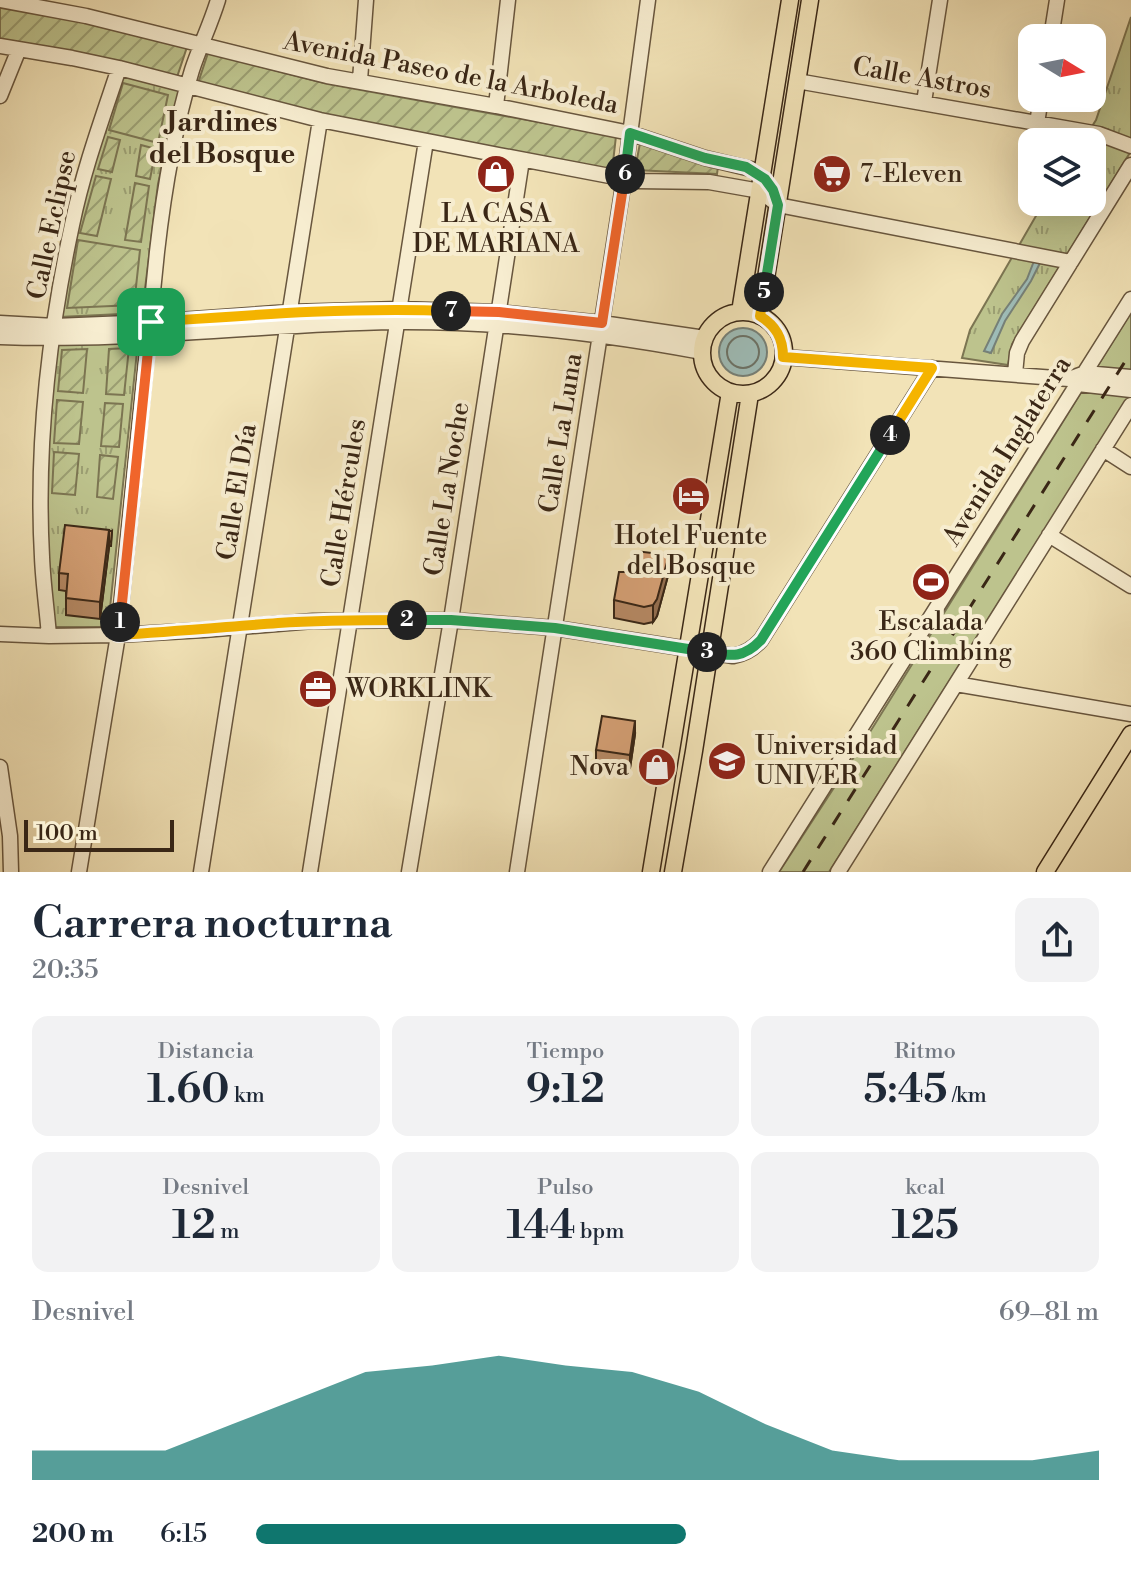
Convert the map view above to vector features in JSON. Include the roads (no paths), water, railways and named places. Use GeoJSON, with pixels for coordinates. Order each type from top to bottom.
{"type":"FeatureCollection","features":[{"type":"Feature","properties":{"kind":"main road"},"geometry":{"type":"LineString","coordinates":[[740,312],[790,0]]}},
{"type":"Feature","properties":{"kind":"main road"},"geometry":{"type":"LineString","coordinates":[[760,316],[810,0]]}},
{"type":"Feature","properties":{"kind":"main road"},"geometry":{"type":"LineString","coordinates":[[740,312],[760,316],[773,326],[783,346],[783,357],[776,377],[750,394],[730,392],[708,375],[703,364],[704,345],[712,326],[723,317],[740,312]]}},
{"type":"Feature","properties":{"kind":"main road"},"geometry":{"type":"LineString","coordinates":[[651,872],[730,392]]}},
{"type":"Feature","properties":{"kind":"main road"},"geometry":{"type":"LineString","coordinates":[[673,872],[750,394]]}},
{"type":"Feature","properties":{"kind":"main road"},"geometry":{"type":"LineString","coordinates":[[1045,872],[1131,734]]}},
{"type":"Feature","properties":{"kind":"street","name":"Avenida Paseo de la Arboleda"},"geometry":{"type":"LineString","coordinates":[[0,0],[50,5],[327,76],[630,133],[705,158],[746,167],[778,205],[1071,262]]}},
{"type":"Feature","properties":{"kind":"street"},"geometry":{"type":"LineString","coordinates":[[79,872],[118,635],[160,219],[187,86],[218,0]]}},
{"type":"Feature","properties":{"kind":"street"},"geometry":{"type":"LineString","coordinates":[[360,80],[366,0]]}},
{"type":"Feature","properties":{"kind":"street"},"geometry":{"type":"LineString","coordinates":[[496,106],[508,0]]}},
{"type":"Feature","properties":{"kind":"street","name":"Calle La Luna"},"geometry":{"type":"LineString","coordinates":[[517,872],[624,179],[648,0]]}},
{"type":"Feature","properties":{"kind":"street"},"geometry":{"type":"LineString","coordinates":[[924,102],[940,0]]}},
{"type":"Feature","properties":{"kind":"street"},"geometry":{"type":"LineString","coordinates":[[1053,24],[1057,0]]}},
{"type":"Feature","properties":{"kind":"street","name":"Avenida Paseo de la Arboleda"},"geometry":{"type":"LineString","coordinates":[[0,46],[119,68],[320,120],[624,179],[665,183],[761,184]]}},
{"type":"Feature","properties":{"kind":"street"},"geometry":{"type":"LineString","coordinates":[[0,96],[19,49]]}},
{"type":"Feature","properties":{"kind":"street","name":"Calle Eclipse"},"geometry":{"type":"LineString","coordinates":[[49,636],[42,556],[42,465],[54,332],[72,223],[97,132],[119,68]]}},
{"type":"Feature","properties":{"kind":"street","name":"Calle Astros"},"geometry":{"type":"LineString","coordinates":[[797,81],[1099,134],[1131,146]]}},
{"type":"Feature","properties":{"kind":"street"},"geometry":{"type":"LineString","coordinates":[[1037,123],[1039,112]]}},
{"type":"Feature","properties":{"kind":"street","name":"Calle El Día"},"geometry":{"type":"LineString","coordinates":[[201,872],[320,120]]}},
{"type":"Feature","properties":{"kind":"street","name":"Calle Hércules"},"geometry":{"type":"LineString","coordinates":[[310,872],[426,141]]}},
{"type":"Feature","properties":{"kind":"street","name":"Calle La Noche"},"geometry":{"type":"LineString","coordinates":[[409,872],[522,160]]}},
{"type":"Feature","properties":{"kind":"street"},"geometry":{"type":"LineString","coordinates":[[1015,374],[1017,353],[1022,341],[1131,165]]}},
{"type":"Feature","properties":{"kind":"street","name":"Avenida Inglaterra"},"geometry":{"type":"LineString","coordinates":[[770,872],[1077,379],[1131,299]]}},
{"type":"Feature","properties":{"kind":"street"},"geometry":{"type":"LineString","coordinates":[[0,337],[289,318],[398,316],[498,319],[601,329],[704,345]]}},
{"type":"Feature","properties":{"kind":"street"},"geometry":{"type":"LineString","coordinates":[[0,323],[54,332]]}},
{"type":"Feature","properties":{"kind":"street"},"geometry":{"type":"LineString","coordinates":[[783,357],[1077,379],[1131,377]]}},
{"type":"Feature","properties":{"kind":"street"},"geometry":{"type":"LineString","coordinates":[[0,634],[118,635],[277,623],[451,620],[555,628],[733,656],[742,654],[761,640],[932,368]]}},
{"type":"Feature","properties":{"kind":"street"},"geometry":{"type":"LineString","coordinates":[[1077,379],[1131,390]]}},
{"type":"Feature","properties":{"kind":"street"},"geometry":{"type":"LineString","coordinates":[[838,872],[1131,405]]}},
{"type":"Feature","properties":{"kind":"street"},"geometry":{"type":"LineString","coordinates":[[1103,449],[1131,467]]}},
{"type":"Feature","properties":{"kind":"street"},"geometry":{"type":"LineString","coordinates":[[1049,535],[1131,586]]}},
{"type":"Feature","properties":{"kind":"street"},"geometry":{"type":"LineString","coordinates":[[956,684],[1131,714]]}},
{"type":"Feature","properties":{"kind":"street"},"geometry":{"type":"LineString","coordinates":[[0,767],[10,836],[11,872]]}},
{"type":"Feature","properties":{"kind":"water"},"geometry":{"type":"Polygon","coordinates":[[[1034,261],[1040,263],[1031,281],[1005,321],[991,353],[984,351],[1002,314],[1027,279],[1034,261]]]}},
{"type":"Feature","properties":{"kind":"water"},"geometry":{"type":"Polygon","coordinates":[[[743,328],[760,335],[767,352],[760,369],[743,376],[726,369],[719,352],[726,335],[743,328]]]}},
{"type":"Feature","properties":{"kind":"railway"},"geometry":{"type":"LineString","coordinates":[[803,872],[1131,352]]}},
{"type":"Feature","properties":{"kind":"place","name":"LA CASA DE MARIANA"},"geometry":{"type":"Point","coordinates":[496,174]}},
{"type":"Feature","properties":{"kind":"place","name":"7-Eleven"},"geometry":{"type":"Point","coordinates":[832,174]}},
{"type":"Feature","properties":{"kind":"place","name":"Hotel Fuente del Bosque"},"geometry":{"type":"Point","coordinates":[691,496]}},
{"type":"Feature","properties":{"kind":"place","name":"Escalada 360 Climbing"},"geometry":{"type":"Point","coordinates":[931,582]}},
{"type":"Feature","properties":{"kind":"place","name":"WORKLINK"},"geometry":{"type":"Point","coordinates":[318,689]}},
{"type":"Feature","properties":{"kind":"place","name":"Universidad UNIVER"},"geometry":{"type":"Point","coordinates":[727,761]}},
{"type":"Feature","properties":{"kind":"place","name":"Nova"},"geometry":{"type":"Point","coordinates":[657,767]}},
{"type":"Feature","properties":{"kind":"district","name":"Jardines del Bosque"},"geometry":{"type":"Point","coordinates":[222,138]}}]}
